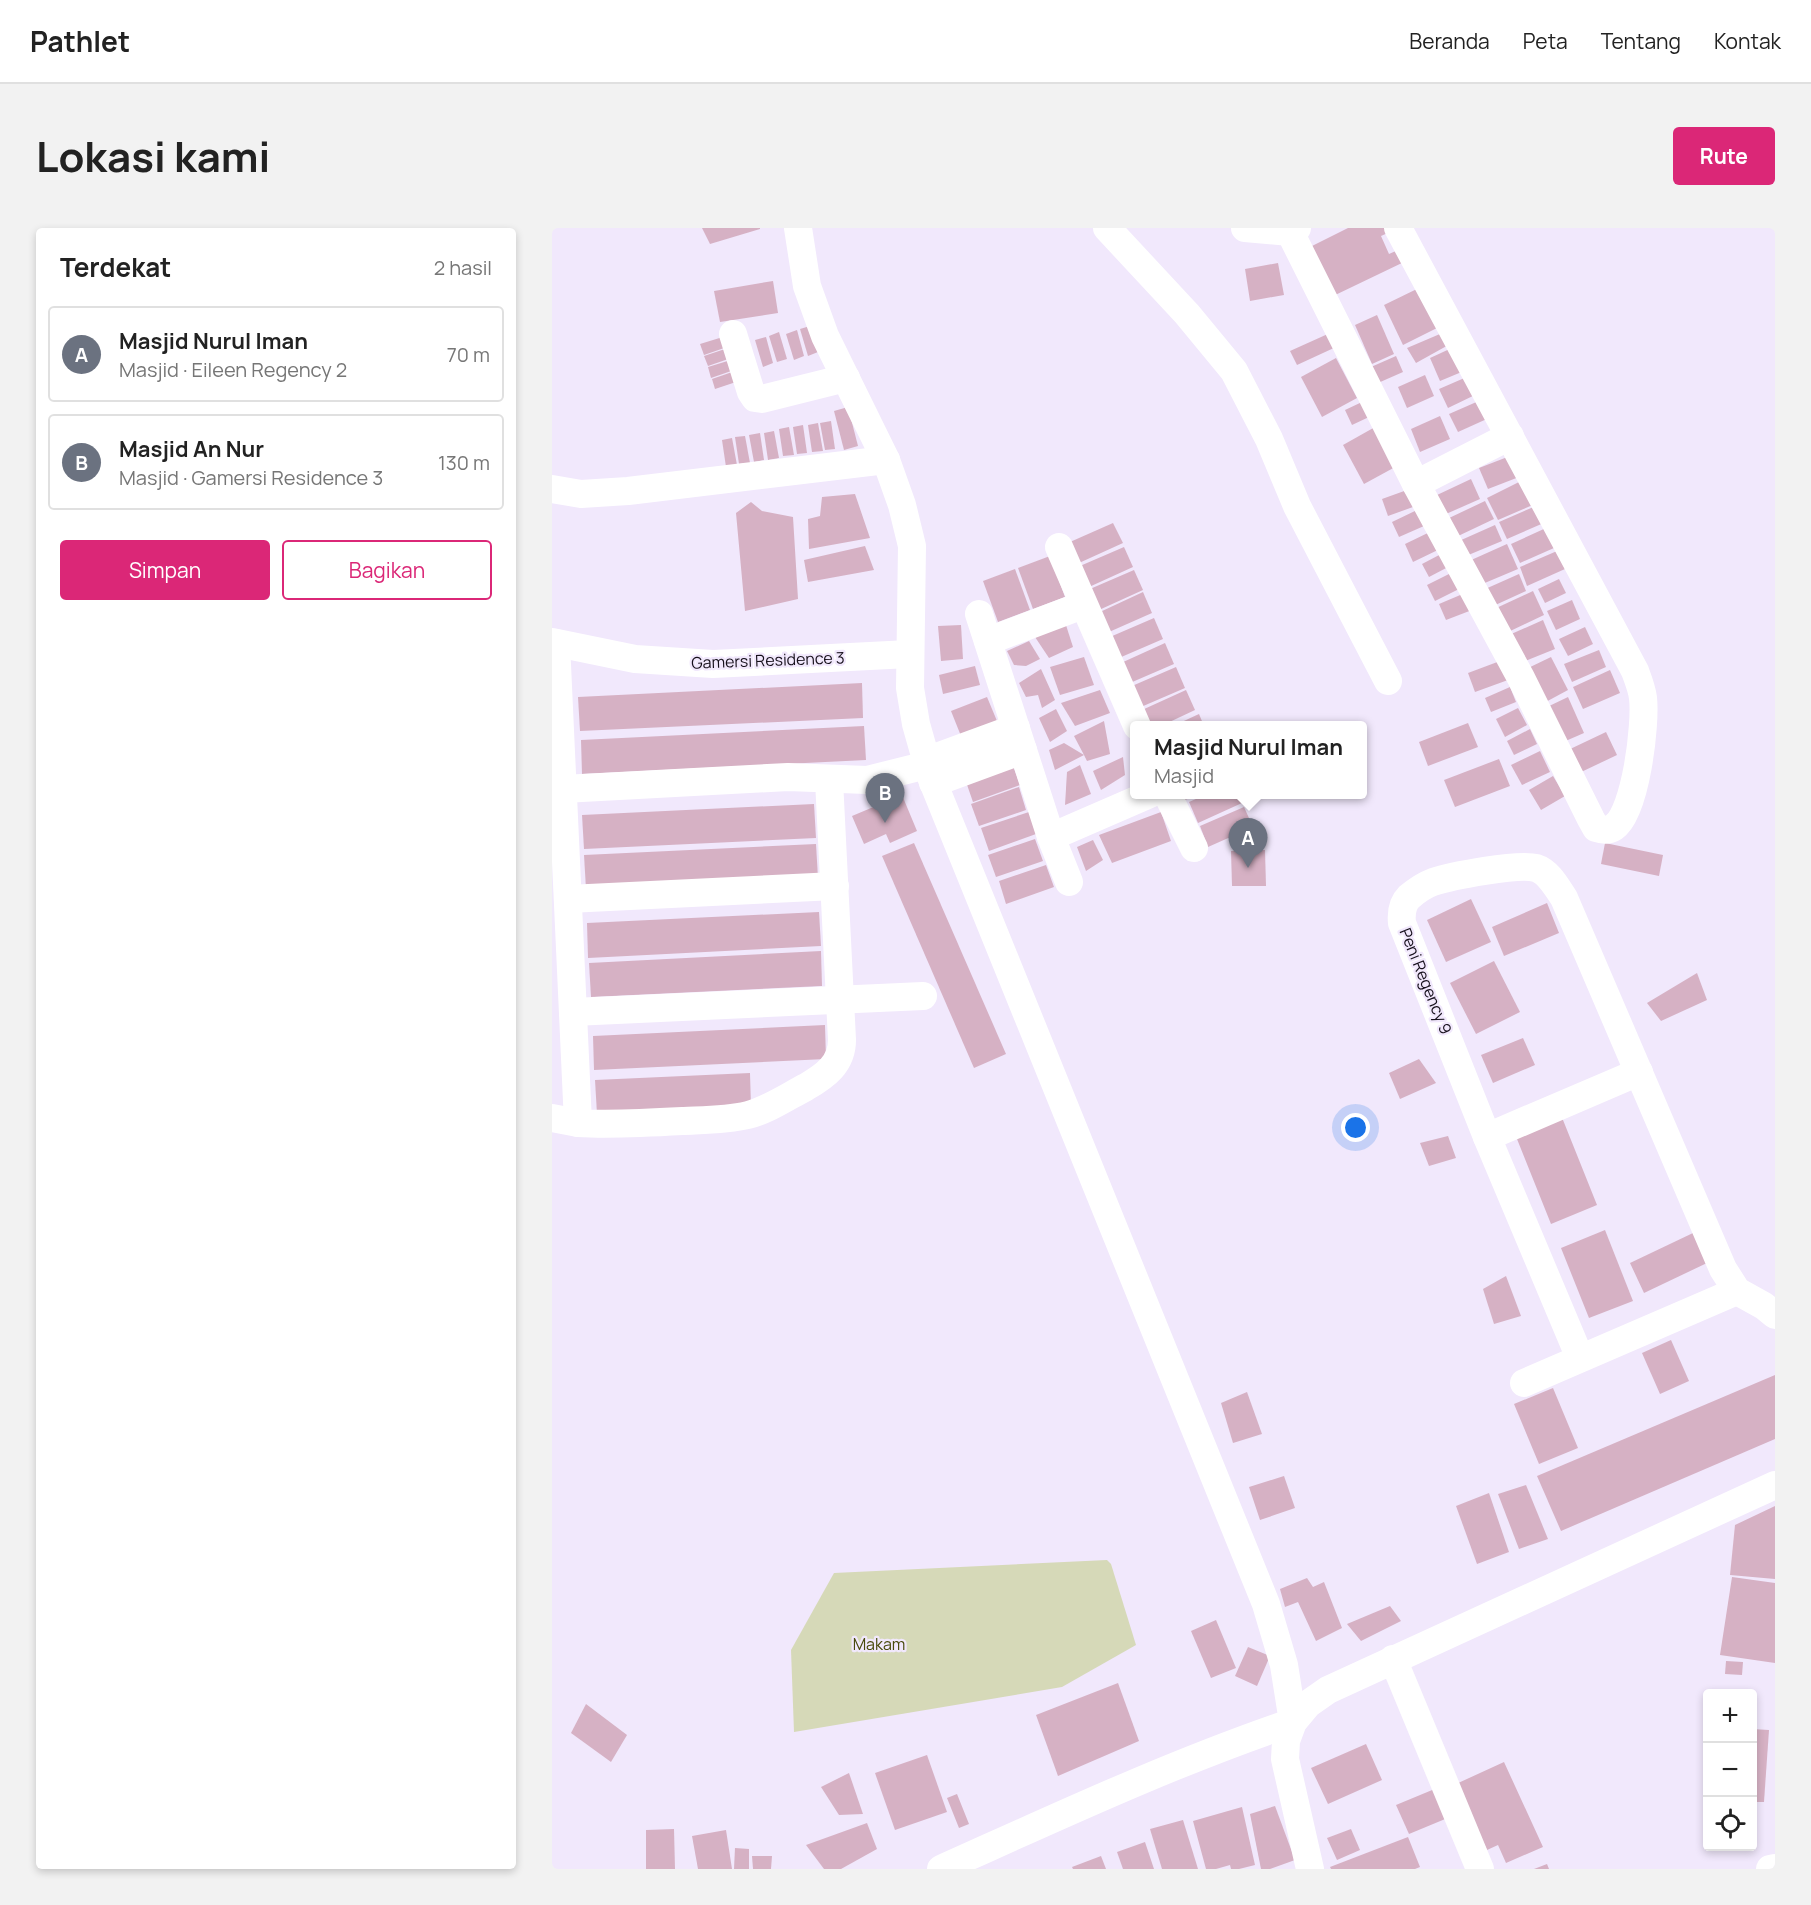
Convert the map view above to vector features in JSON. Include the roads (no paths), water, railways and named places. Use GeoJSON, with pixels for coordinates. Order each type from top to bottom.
{"type":"FeatureCollection","features":[{"type":"Feature","properties":{"kind":"street"},"geometry":{"type":"LineString","coordinates":[[798,228],[807,286],[825,336],[886,460],[902,505],[912,546],[909,654],[913,706],[929,770],[1266,1604],[1284,1665],[1293,1722]]}},
{"type":"Feature","properties":{"kind":"street"},"geometry":{"type":"LineString","coordinates":[[1107,228],[1188,314],[1234,371],[1269,439],[1297,506],[1388,681]]}},
{"type":"Feature","properties":{"kind":"street"},"geometry":{"type":"LineString","coordinates":[[1245,228],[1294,230],[1416,484],[1521,678],[1591,819],[1596,828],[1605,830],[1614,827],[1623,817],[1637,772],[1641,743],[1643,697],[1635,670],[1398,228]]}},
{"type":"Feature","properties":{"kind":"street"},"geometry":{"type":"LineString","coordinates":[[733,334],[751,392],[755,398],[762,399],[846,378]]}},
{"type":"Feature","properties":{"kind":"street"},"geometry":{"type":"LineString","coordinates":[[1416,484],[1510,436]]}},
{"type":"Feature","properties":{"kind":"street"},"geometry":{"type":"LineString","coordinates":[[552,489],[581,494],[628,491],[886,460]]}},
{"type":"Feature","properties":{"kind":"street"},"geometry":{"type":"LineString","coordinates":[[1059,547],[1135,721]]}},
{"type":"Feature","properties":{"kind":"street"},"geometry":{"type":"LineString","coordinates":[[988,641],[1083,604]]}},
{"type":"Feature","properties":{"kind":"street"},"geometry":{"type":"LineString","coordinates":[[979,614],[1051,837],[1069,882]]}},
{"type":"Feature","properties":{"kind":"street","name":"Gamersi Residence 3"},"geometry":{"type":"LineString","coordinates":[[830,780],[841,1000],[842,1050],[839,1059],[822,1078],[759,1111],[741,1116],[624,1124],[565,1121],[573,1012],[554,643],[635,658],[713,664],[909,654]]}},
{"type":"Feature","properties":{"kind":"street"},"geometry":{"type":"LineString","coordinates":[[563,789],[788,777],[867,780],[929,770],[1019,739]]}},
{"type":"Feature","properties":{"kind":"street"},"geometry":{"type":"LineString","coordinates":[[1051,837],[1141,799]]}},
{"type":"Feature","properties":{"kind":"street"},"geometry":{"type":"LineString","coordinates":[[1169,799],[1194,848]]}},
{"type":"Feature","properties":{"kind":"street","name":"Peni Regency 9"},"geometry":{"type":"LineString","coordinates":[[1580,1358],[1487,1137],[1402,923],[1401,913],[1407,898],[1432,883],[1489,871],[1524,867],[1536,868],[1553,881],[1564,898],[1723,1269],[1737,1291],[1775,1315]]}},
{"type":"Feature","properties":{"kind":"street"},"geometry":{"type":"LineString","coordinates":[[568,899],[835,886]]}},
{"type":"Feature","properties":{"kind":"street"},"geometry":{"type":"LineString","coordinates":[[573,1012],[923,996]]}},
{"type":"Feature","properties":{"kind":"street"},"geometry":{"type":"LineString","coordinates":[[1487,1137],[1638,1072]]}},
{"type":"Feature","properties":{"kind":"street"},"geometry":{"type":"LineString","coordinates":[[1524,1383],[1737,1291]]}},
{"type":"Feature","properties":{"kind":"street"},"geometry":{"type":"LineString","coordinates":[[1310,1869],[1285,1759],[1286,1741],[1293,1722],[1308,1704],[1328,1690],[1393,1659],[1775,1485]]}},
{"type":"Feature","properties":{"kind":"street"},"geometry":{"type":"LineString","coordinates":[[1393,1659],[1480,1869]]}},
{"type":"Feature","properties":{"kind":"street"},"geometry":{"type":"LineString","coordinates":[[941,1869],[1106,1795],[1240,1740],[1293,1722]]}},
{"type":"Feature","properties":{"kind":"street"},"geometry":{"type":"LineString","coordinates":[[1770,1869],[1775,1868]]}},
{"type":"Feature","properties":{"kind":"place","name":"Masjid An Nur"},"geometry":{"type":"Point","coordinates":[885,823]}},
{"type":"Feature","properties":{"kind":"place","name":"Masjid Nurul Iman"},"geometry":{"type":"Point","coordinates":[1248,868]}},
{"type":"Feature","properties":{"kind":"park label","name":"Makam"},"geometry":{"type":"Point","coordinates":[879,1644]}}]}
